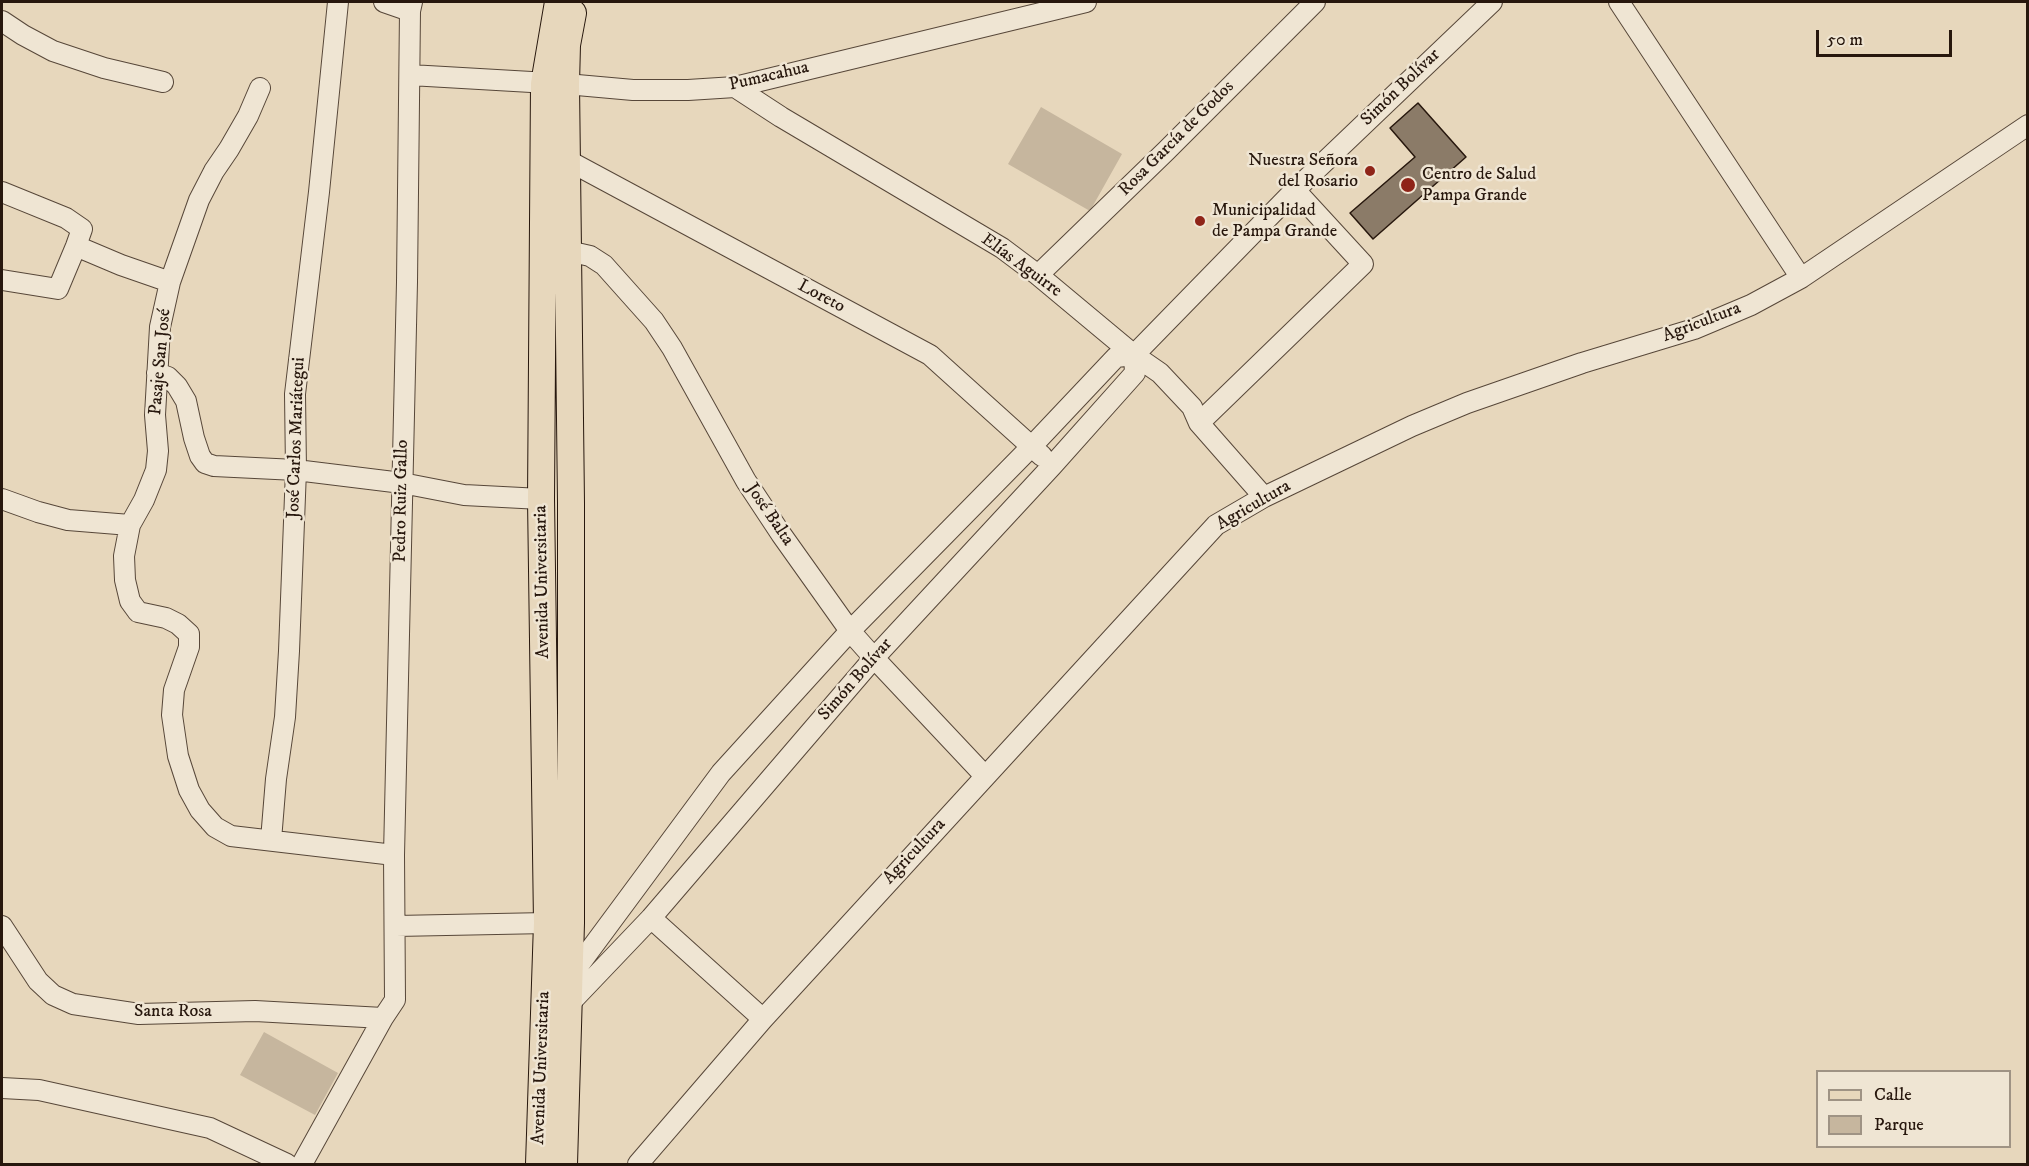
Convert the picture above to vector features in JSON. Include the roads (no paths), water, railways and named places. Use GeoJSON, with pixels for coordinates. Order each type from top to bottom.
{"type":"FeatureCollection","features":[{"type":"Feature","properties":{"kind":"main road","name":"Avenida Universitaria"},"geometry":{"type":"LineString","coordinates":[[539,1164],[548,923],[542,499],[558,2]]}},
{"type":"Feature","properties":{"kind":"main road","name":"Avenida Universitaria"},"geometry":{"type":"LineString","coordinates":[[564,1164],[570,977],[571,503],[567,160],[555,84],[567,45],[576,2]]}},
{"type":"Feature","properties":{"kind":"street","name":"José Carlos Mariátegui"},"geometry":{"type":"LineString","coordinates":[[271,840],[276,779],[285,717],[296,470],[295,394],[320,192],[338,2]]}},
{"type":"Feature","properties":{"kind":"street"},"geometry":{"type":"LineString","coordinates":[[384,2],[411,6]]}},
{"type":"Feature","properties":{"kind":"street","name":"Pumacahua"},"geometry":{"type":"LineString","coordinates":[[410,75],[633,90],[735,87],[1086,2]]}},
{"type":"Feature","properties":{"kind":"street","name":"Rosa García de Godos"},"geometry":{"type":"LineString","coordinates":[[1038,275],[1315,2]]}},
{"type":"Feature","properties":{"kind":"street","name":"Simón Bolívar"},"geometry":{"type":"LineString","coordinates":[[570,977],[721,773],[850,631],[1116,357],[1134,355],[1295,190],[1492,2]]}},
{"type":"Feature","properties":{"kind":"street"},"geometry":{"type":"LineString","coordinates":[[1619,2],[1801,278]]}},
{"type":"Feature","properties":{"kind":"street","name":"Pedro Ruiz Gallo"},"geometry":{"type":"LineString","coordinates":[[383,1018],[395,1000],[394,855],[411,6]]}},
{"type":"Feature","properties":{"kind":"street"},"geometry":{"type":"LineString","coordinates":[[2,21],[22,35],[53,51],[104,68],[163,82]]}},
{"type":"Feature","properties":{"kind":"street","name":"Elías Aguirre"},"geometry":{"type":"LineString","coordinates":[[735,87],[781,117],[1002,248],[1038,275],[1134,355],[1160,373],[1192,407],[1198,423],[1264,497]]}},
{"type":"Feature","properties":{"kind":"street","name":"Pasaje San José"},"geometry":{"type":"LineString","coordinates":[[260,88],[248,116],[199,200],[170,282],[160,327],[155,415],[158,451],[156,470],[144,500],[130,525],[124,556],[125,580],[130,601],[138,612],[166,618],[178,624],[189,634],[189,647],[174,690],[172,715],[178,756],[189,790],[200,810],[215,827],[231,836],[271,840]]}},
{"type":"Feature","properties":{"kind":"street","name":"Agricultura"},"geometry":{"type":"LineString","coordinates":[[638,1164],[762,1019],[1216,525],[1264,497],[1412,426],[1467,403],[1582,363],[1694,329],[1751,305],[1801,278],[2028,125]]}},
{"type":"Feature","properties":{"kind":"street","name":"Loreto"},"geometry":{"type":"LineString","coordinates":[[567,160],[930,355],[1052,466]]}},
{"type":"Feature","properties":{"kind":"street"},"geometry":{"type":"LineString","coordinates":[[1198,423],[1363,264],[1295,190]]}},
{"type":"Feature","properties":{"kind":"street"},"geometry":{"type":"LineString","coordinates":[[2,192],[66,218],[82,229],[57,289],[2,280]]}},
{"type":"Feature","properties":{"kind":"street"},"geometry":{"type":"LineString","coordinates":[[76,246],[170,282]]}},
{"type":"Feature","properties":{"kind":"street","name":"José Balta"},"geometry":{"type":"LineString","coordinates":[[568,251],[590,256],[604,265],[654,321],[672,348],[746,481],[850,631],[986,776]]}},
{"type":"Feature","properties":{"kind":"street","name":"Simón Bolívar"},"geometry":{"type":"LineString","coordinates":[[569,1004],[651,918],[874,658],[1135,373],[1134,355]]}},
{"type":"Feature","properties":{"kind":"street"},"geometry":{"type":"LineString","coordinates":[[157,373],[168,377],[177,386],[186,401],[200,456],[205,463],[214,466],[296,470],[402,483],[464,495],[542,499]]}},
{"type":"Feature","properties":{"kind":"street"},"geometry":{"type":"LineString","coordinates":[[2,499],[68,520],[130,525]]}},
{"type":"Feature","properties":{"kind":"street"},"geometry":{"type":"LineString","coordinates":[[271,840],[394,855]]}},
{"type":"Feature","properties":{"kind":"street"},"geometry":{"type":"LineString","coordinates":[[651,918],[762,1019]]}},
{"type":"Feature","properties":{"kind":"street"},"geometry":{"type":"LineString","coordinates":[[396,926],[548,923]]}},
{"type":"Feature","properties":{"kind":"street","name":"Santa Rosa"},"geometry":{"type":"LineString","coordinates":[[2,926],[38,981],[53,995],[73,1004],[139,1014],[255,1011],[383,1018]]}},
{"type":"Feature","properties":{"kind":"street"},"geometry":{"type":"LineString","coordinates":[[302,1164],[383,1018]]}},
{"type":"Feature","properties":{"kind":"street"},"geometry":{"type":"LineString","coordinates":[[2,1088],[39,1090],[210,1128],[287,1164]]}},
{"type":"Feature","properties":{"kind":"place","name":"Nuestra Señora del Rosario"},"geometry":{"type":"Point","coordinates":[1370,171]}},
{"type":"Feature","properties":{"kind":"place","name":"Centro de Salud Pampa Grande"},"geometry":{"type":"Point","coordinates":[1408,185]}},
{"type":"Feature","properties":{"kind":"place","name":"Municipalidad de Pampa Grande"},"geometry":{"type":"Point","coordinates":[1200,221]}}]}
